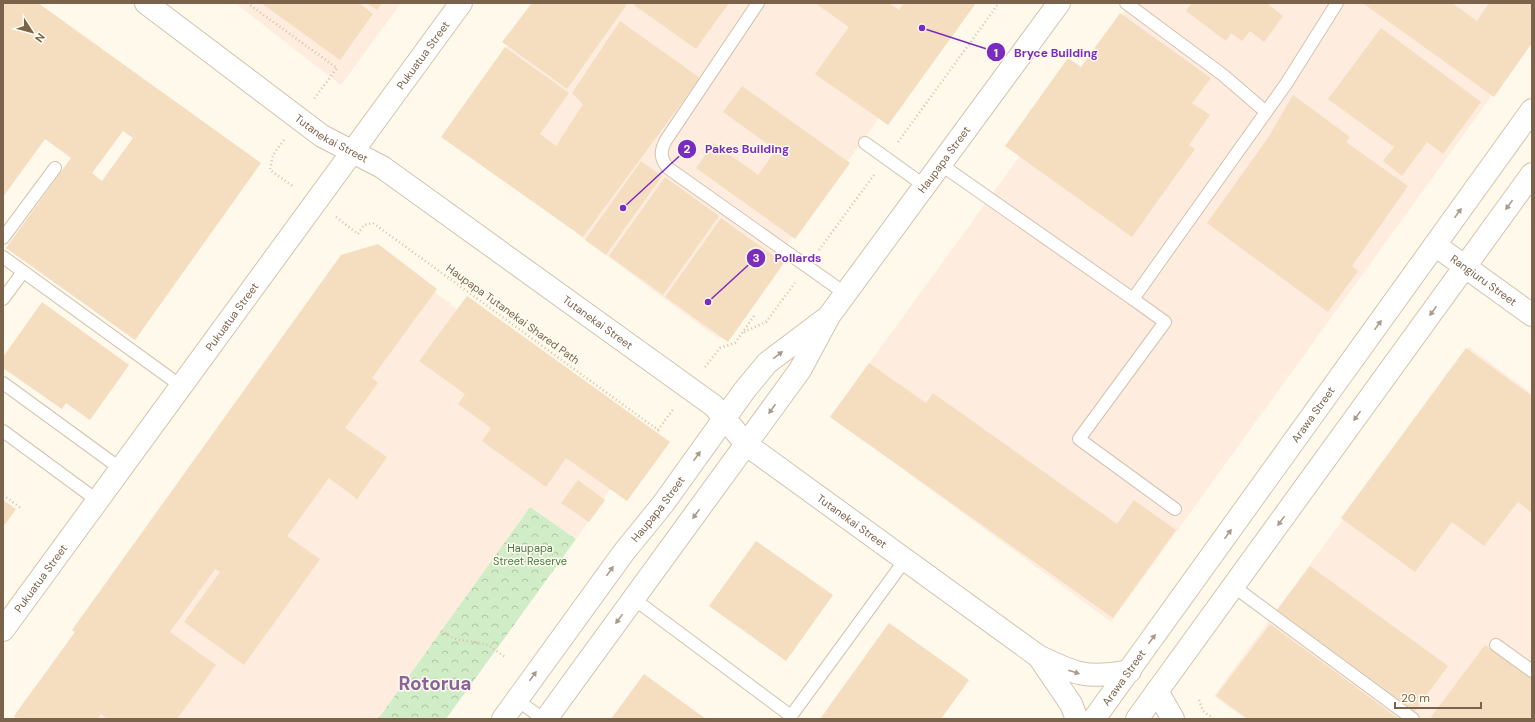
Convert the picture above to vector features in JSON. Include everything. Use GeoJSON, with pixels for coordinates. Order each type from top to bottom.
{"type":"FeatureCollection","features":[{"type":"Feature","properties":{"kind":"street","name":"Tutanekai Street"},"geometry":{"type":"LineString","coordinates":[[146,3],[322,136],[382,167],[407,184],[714,406],[747,445],[1038,656],[1064,669],[1086,676],[1105,676],[1130,671]]}},
{"type":"Feature","properties":{"kind":"street","name":"Pukuatua Street"},"geometry":{"type":"LineString","coordinates":[[3,630],[461,3]]}},
{"type":"Feature","properties":{"kind":"street","name":"Haupapa Street"},"geometry":{"type":"LineString","coordinates":[[544,719],[747,445],[800,370],[830,316],[1058,3]]}},
{"type":"Feature","properties":{"kind":"street","name":"Arawa Street"},"geometry":{"type":"LineString","coordinates":[[1094,719],[1532,110]]}},
{"type":"Feature","properties":{"kind":"street"},"geometry":{"type":"LineString","coordinates":[[1137,719],[1532,174]]}},
{"type":"Feature","properties":{"kind":"street","name":"Rangiuru Street"},"geometry":{"type":"LineString","coordinates":[[1435,245],[1532,315]]}},
{"type":"Feature","properties":{"kind":"street","name":"Haupapa Street"},"geometry":{"type":"LineString","coordinates":[[502,719],[624,552],[663,504],[724,417],[767,363],[830,316]]}},
{"type":"Feature","properties":{"kind":"street","name":"Tutanekai Street"},"geometry":{"type":"LineString","coordinates":[[1038,656],[1071,704],[1077,719]]}},
{"type":"Feature","properties":{"kind":"street"},"geometry":{"type":"LineString","coordinates":[[1157,691],[1173,719]]}},
{"type":"Feature","properties":{"kind":"lane"},"geometry":{"type":"LineString","coordinates":[[758,3],[666,140],[662,148],[662,156],[668,168],[846,294]]}},
{"type":"Feature","properties":{"kind":"lane"},"geometry":{"type":"LineString","coordinates":[[1126,3],[1223,75],[1266,112]]}},
{"type":"Feature","properties":{"kind":"lane"},"geometry":{"type":"LineString","coordinates":[[1133,299],[1266,112],[1337,3]]}},
{"type":"Feature","properties":{"kind":"lane"},"geometry":{"type":"LineString","coordinates":[[865,143],[925,186]]}},
{"type":"Feature","properties":{"kind":"lane"},"geometry":{"type":"LineString","coordinates":[[940,164],[1051,247],[1133,299],[1165,322],[1079,439],[1175,508]]}},
{"type":"Feature","properties":{"kind":"lane"},"geometry":{"type":"LineString","coordinates":[[3,238],[55,168]]}},
{"type":"Feature","properties":{"kind":"lane"},"geometry":{"type":"LineString","coordinates":[[3,257],[181,386]]}},
{"type":"Feature","properties":{"kind":"lane"},"geometry":{"type":"LineString","coordinates":[[3,299],[23,272]]}},
{"type":"Feature","properties":{"kind":"lane"},"geometry":{"type":"LineString","coordinates":[[3,383],[121,469]]}},
{"type":"Feature","properties":{"kind":"lane"},"geometry":{"type":"LineString","coordinates":[[3,431],[98,501]]}},
{"type":"Feature","properties":{"kind":"lane"},"geometry":{"type":"LineString","coordinates":[[634,599],[791,716],[905,560]]}},
{"type":"Feature","properties":{"kind":"lane"},"geometry":{"type":"LineString","coordinates":[[1233,586],[1413,719]]}},
{"type":"Feature","properties":{"kind":"lane"},"geometry":{"type":"LineString","coordinates":[[1496,645],[1532,671]]}},
{"type":"Feature","properties":{"kind":"lane"},"geometry":{"type":"LineString","coordinates":[[516,700],[544,719]]}},
{"type":"Feature","properties":{"kind":"path"},"geometry":{"type":"LineString","coordinates":[[248,3],[337,68],[312,103]]}},
{"type":"Feature","properties":{"kind":"path"},"geometry":{"type":"LineString","coordinates":[[286,138],[273,156],[270,170],[293,186]]}},
{"type":"Feature","properties":{"kind":"path","name":"Haupapa Tutanekai Shared Path"},"geometry":{"type":"LineString","coordinates":[[338,219],[358,234],[364,226],[373,223],[658,430],[674,409]]}},
{"type":"Feature","properties":{"kind":"path"},"geometry":{"type":"LineString","coordinates":[[701,373],[720,348],[735,343],[754,316]]}},
{"type":"Feature","properties":{"kind":"path"},"geometry":{"type":"LineString","coordinates":[[742,332],[766,322]]}},
{"type":"Feature","properties":{"kind":"path"},"geometry":{"type":"LineString","coordinates":[[3,495],[22,509]]}},
{"type":"Feature","properties":{"kind":"path"},"geometry":{"type":"LineString","coordinates":[[441,632],[459,641],[490,647],[505,657]]}},
{"type":"Feature","properties":{"kind":"path"},"geometry":{"type":"LineString","coordinates":[[1200,700],[1203,711],[1214,719]]}},
{"type":"Feature","properties":{"kind":"shaded area"},"geometry":{"type":"Polygon","coordinates":[[[235,3],[401,3],[341,85],[235,3]]]}},
{"type":"Feature","properties":{"kind":"shaded area"},"geometry":{"type":"Polygon","coordinates":[[[539,3],[962,3],[719,339],[455,143],[451,124],[539,3]]]}},
{"type":"Feature","properties":{"kind":"shaded area"},"geometry":{"type":"Polygon","coordinates":[[[1131,3],[1532,3],[1532,40],[1111,622],[831,416],[1131,3]]]}},
{"type":"Feature","properties":{"kind":"shaded area"},"geometry":{"type":"Polygon","coordinates":[[[376,249],[641,445],[576,539],[530,507],[378,719],[14,719],[352,255],[376,249]]]}},
{"type":"Feature","properties":{"kind":"shaded area"},"geometry":{"type":"Polygon","coordinates":[[[1469,347],[1532,394],[1532,719],[1246,719],[1214,696],[1469,347]]]}},
{"type":"Feature","properties":{"kind":"green space","name":"Haupapa Street Reserve"},"geometry":{"type":"Polygon","coordinates":[[[530,507],[576,539],[446,719],[378,719],[530,507]]]}},
{"type":"Feature","properties":{"kind":"building"},"geometry":{"type":"Polygon","coordinates":[[[3,3],[38,3],[261,163],[135,340],[6,248],[71,158],[45,139],[3,197],[3,3]],[[123,131],[92,173],[102,181],[133,138],[123,131]]]}},
{"type":"Feature","properties":{"kind":"building"},"geometry":{"type":"Polygon","coordinates":[[[261,3],[359,3],[373,14],[340,60],[261,3]]]}},
{"type":"Feature","properties":{"kind":"building"},"geometry":{"type":"Polygon","coordinates":[[[366,3],[382,3],[377,10],[366,3]]]}},
{"type":"Feature","properties":{"kind":"building"},"geometry":{"type":"Polygon","coordinates":[[[532,3],[628,3],[567,89],[502,42],[532,3]]]}},
{"type":"Feature","properties":{"kind":"building"},"geometry":{"type":"Polygon","coordinates":[[[635,3],[729,3],[696,49],[634,5],[635,3]]]}},
{"type":"Feature","properties":{"kind":"building"},"geometry":{"type":"Polygon","coordinates":[[[815,3],[889,3],[899,10],[904,3],[976,3],[888,125],[815,74],[849,27],[815,3]]]}},
{"type":"Feature","properties":{"kind":"building"},"geometry":{"type":"Polygon","coordinates":[[[1189,3],[1267,3],[1283,16],[1264,42],[1250,31],[1242,41],[1231,33],[1226,41],[1186,11],[1191,4],[1189,3]]]}},
{"type":"Feature","properties":{"kind":"building"},"geometry":{"type":"Polygon","coordinates":[[[1452,3],[1477,21],[1489,3],[1532,3],[1532,43],[1494,97],[1364,4],[1452,3]]]}},
{"type":"Feature","properties":{"kind":"building"},"geometry":{"type":"Polygon","coordinates":[[[1120,13],[1211,78],[1192,103],[1210,115],[1189,145],[1195,149],[1132,237],[1005,146],[1068,58],[1081,67],[1120,13]]]}},
{"type":"Feature","properties":{"kind":"building"},"geometry":{"type":"Polygon","coordinates":[[[620,21],[700,78],[583,237],[441,137],[505,47],[569,93],[540,134],[556,146],[583,104],[572,93],[620,21]]]}},
{"type":"Feature","properties":{"kind":"building"},"geometry":{"type":"Polygon","coordinates":[[[1381,28],[1481,102],[1443,154],[1427,142],[1402,176],[1383,161],[1394,147],[1328,99],[1381,28]]]}},
{"type":"Feature","properties":{"kind":"building"},"geometry":{"type":"Polygon","coordinates":[[[742,86],[850,163],[795,239],[696,168],[714,143],[758,175],[776,150],[723,112],[742,86]]]}},
{"type":"Feature","properties":{"kind":"building"},"geometry":{"type":"Polygon","coordinates":[[[1293,95],[1350,137],[1346,142],[1408,186],[1352,266],[1358,271],[1328,312],[1207,223],[1268,138],[1293,95]]]}},
{"type":"Feature","properties":{"kind":"building"},"geometry":{"type":"Polygon","coordinates":[[[641,161],[662,176],[606,255],[585,240],[641,161]]]}},
{"type":"Feature","properties":{"kind":"building"},"geometry":{"type":"Polygon","coordinates":[[[665,177],[719,216],[663,295],[609,256],[665,177]]]}},
{"type":"Feature","properties":{"kind":"building"},"geometry":{"type":"Polygon","coordinates":[[[721,218],[784,263],[728,342],[665,297],[721,218]]]}},
{"type":"Feature","properties":{"kind":"building"},"geometry":{"type":"Polygon","coordinates":[[[378,244],[437,289],[372,378],[378,383],[345,428],[387,457],[357,499],[329,478],[287,536],[320,559],[244,665],[184,622],[220,572],[215,569],[170,632],[216,665],[177,719],[107,719],[101,714],[97,719],[18,719],[14,716],[75,632],[72,630],[341,255],[378,244]]]}},
{"type":"Feature","properties":{"kind":"building"},"geometry":{"type":"Polygon","coordinates":[[[467,296],[670,442],[627,501],[566,458],[546,487],[482,441],[491,428],[458,404],[465,394],[419,361],[467,296]]]}},
{"type":"Feature","properties":{"kind":"building"},"geometry":{"type":"Polygon","coordinates":[[[42,302],[129,365],[90,420],[66,403],[62,409],[3,368],[3,357],[42,302]]]}},
{"type":"Feature","properties":{"kind":"building"},"geometry":{"type":"Polygon","coordinates":[[[1466,348],[1532,396],[1532,513],[1518,502],[1484,546],[1452,522],[1415,572],[1341,518],[1466,348]]]}},
{"type":"Feature","properties":{"kind":"building"},"geometry":{"type":"Polygon","coordinates":[[[869,363],[926,403],[933,393],[1117,524],[1134,500],[1176,530],[1113,618],[830,417],[869,363]]]}},
{"type":"Feature","properties":{"kind":"building"},"geometry":{"type":"Polygon","coordinates":[[[578,480],[605,500],[589,522],[561,503],[578,480]]]}},
{"type":"Feature","properties":{"kind":"building"},"geometry":{"type":"Polygon","coordinates":[[[3,500],[16,509],[3,527],[3,500]]]}},
{"type":"Feature","properties":{"kind":"building"},"geometry":{"type":"Polygon","coordinates":[[[756,541],[833,595],[786,661],[709,606],[756,541]]]}},
{"type":"Feature","properties":{"kind":"building"},"geometry":{"type":"Polygon","coordinates":[[[1310,566],[1448,666],[1415,711],[1277,610],[1310,566]]]}},
{"type":"Feature","properties":{"kind":"building"},"geometry":{"type":"Polygon","coordinates":[[[889,623],[969,680],[941,719],[820,719],[889,623]]]}},
{"type":"Feature","properties":{"kind":"building"},"geometry":{"type":"Polygon","coordinates":[[[1270,624],[1399,719],[1248,719],[1216,696],[1270,624]]]}},
{"type":"Feature","properties":{"kind":"building"},"geometry":{"type":"Polygon","coordinates":[[[1485,645],[1532,679],[1532,719],[1434,719],[1431,717],[1485,645]]]}},
{"type":"Feature","properties":{"kind":"building"},"geometry":{"type":"Polygon","coordinates":[[[644,674],[706,719],[611,719],[644,674]]]}},
{"type":"Feature","properties":{"kind":"place","name":"Bryce Building"},"geometry":{"type":"Point","coordinates":[922,28]}},
{"type":"Feature","properties":{"kind":"place","name":"Pakes Building"},"geometry":{"type":"Point","coordinates":[623,208]}},
{"type":"Feature","properties":{"kind":"place","name":"Pollards"},"geometry":{"type":"Point","coordinates":[708,302]}},
{"type":"Feature","properties":{"kind":"district","name":"Rotorua"},"geometry":{"type":"Point","coordinates":[435,683]}}]}
